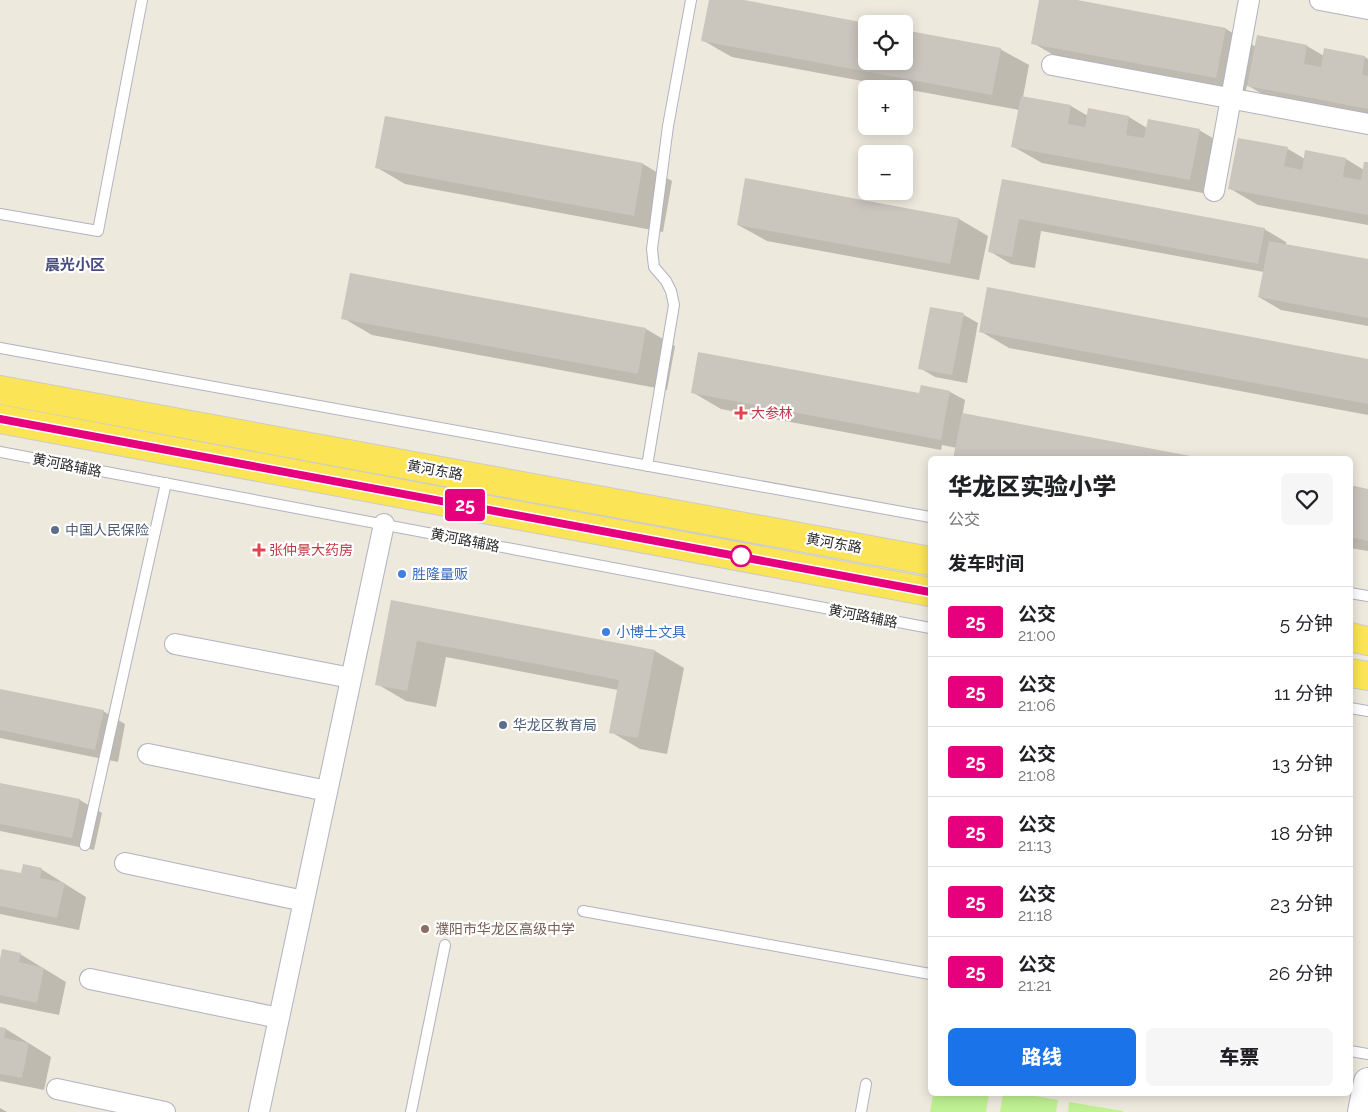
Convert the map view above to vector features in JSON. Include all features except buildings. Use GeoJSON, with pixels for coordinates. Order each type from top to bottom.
{"type":"FeatureCollection","features":[{"type":"Feature","properties":{"kind":"main road","name":"黄河东路"},"geometry":{"type":"LineString","coordinates":[[0,390],[928,561]]}},
{"type":"Feature","properties":{"kind":"main road","name":"黄河东路"},"geometry":{"type":"LineString","coordinates":[[0,419],[928,592]]}},
{"type":"Feature","properties":{"kind":"main road"},"geometry":{"type":"LineString","coordinates":[[1353,638],[1368,641]]}},
{"type":"Feature","properties":{"kind":"main road"},"geometry":{"type":"LineString","coordinates":[[1353,673],[1368,676]]}},
{"type":"Feature","properties":{"kind":"street"},"geometry":{"type":"LineString","coordinates":[[1214,191],[1249,0]]}},
{"type":"Feature","properties":{"kind":"street"},"geometry":{"type":"LineString","coordinates":[[1320,0],[1368,9]]}},
{"type":"Feature","properties":{"kind":"street"},"geometry":{"type":"LineString","coordinates":[[1052,65],[1368,124]]}},
{"type":"Feature","properties":{"kind":"street"},"geometry":{"type":"LineString","coordinates":[[259,1112],[384,524]]}},
{"type":"Feature","properties":{"kind":"street"},"geometry":{"type":"LineString","coordinates":[[175,644],[351,678]]}},
{"type":"Feature","properties":{"kind":"street"},"geometry":{"type":"LineString","coordinates":[[148,754],[328,791]]}},
{"type":"Feature","properties":{"kind":"street"},"geometry":{"type":"LineString","coordinates":[[126,863],[304,901]]}},
{"type":"Feature","properties":{"kind":"street"},"geometry":{"type":"LineString","coordinates":[[90,979],[279,1018]]}},
{"type":"Feature","properties":{"kind":"street"},"geometry":{"type":"LineString","coordinates":[[1362,1112],[1368,1082]]}},
{"type":"Feature","properties":{"kind":"street"},"geometry":{"type":"LineString","coordinates":[[57,1089],[166,1112]]}},
{"type":"Feature","properties":{"kind":"lane"},"geometry":{"type":"LineString","coordinates":[[0,214],[98,231],[142,0]]}},
{"type":"Feature","properties":{"kind":"lane"},"geometry":{"type":"LineString","coordinates":[[647,466],[674,305],[671,291],[666,281],[654,267],[652,249],[668,126],[691,0]]}},
{"type":"Feature","properties":{"kind":"lane"},"geometry":{"type":"LineString","coordinates":[[0,348],[928,517]]}},
{"type":"Feature","properties":{"kind":"lane","name":"黄河路辅路"},"geometry":{"type":"LineString","coordinates":[[0,452],[928,628]]}},
{"type":"Feature","properties":{"kind":"lane"},"geometry":{"type":"LineString","coordinates":[[85,845],[166,484]]}},
{"type":"Feature","properties":{"kind":"lane"},"geometry":{"type":"LineString","coordinates":[[1353,594],[1368,596]]}},
{"type":"Feature","properties":{"kind":"lane"},"geometry":{"type":"LineString","coordinates":[[1353,709],[1368,712]]}},
{"type":"Feature","properties":{"kind":"lane"},"geometry":{"type":"LineString","coordinates":[[583,912],[928,974]]}},
{"type":"Feature","properties":{"kind":"lane"},"geometry":{"type":"LineString","coordinates":[[411,1112],[445,945]]}},
{"type":"Feature","properties":{"kind":"lane"},"geometry":{"type":"LineString","coordinates":[[1353,1052],[1368,1054]]}},
{"type":"Feature","properties":{"kind":"lane"},"geometry":{"type":"LineString","coordinates":[[861,1112],[866,1084]]}},
{"type":"Feature","properties":{"kind":"green space"},"geometry":{"type":"Polygon","coordinates":[[[933,1096],[989,1096],[986,1112],[930,1112],[933,1096]]]}},
{"type":"Feature","properties":{"kind":"green space"},"geometry":{"type":"Polygon","coordinates":[[[1003,1096],[1035,1096],[1058,1100],[1056,1112],[1000,1112],[1003,1096]]]}},
{"type":"Feature","properties":{"kind":"green space"},"geometry":{"type":"Polygon","coordinates":[[[1069,1102],[1123,1111],[1123,1112],[1068,1112],[1069,1102]]]}},
{"type":"Feature","properties":{"kind":"bus line","name":"25"},"geometry":{"type":"LineString","coordinates":[[0,419],[928,592]]}},
{"type":"Feature","properties":{"kind":"place","name":"大参林"},"geometry":{"type":"Point","coordinates":[741,413]}},
{"type":"Feature","properties":{"kind":"place","name":"中国人民保险"},"geometry":{"type":"Point","coordinates":[55,530]}},
{"type":"Feature","properties":{"kind":"place","name":"张仲景大药房"},"geometry":{"type":"Point","coordinates":[259,550]}},
{"type":"Feature","properties":{"kind":"place","name":"胜隆量贩"},"geometry":{"type":"Point","coordinates":[402,574]}},
{"type":"Feature","properties":{"kind":"place","name":"小博士文具"},"geometry":{"type":"Point","coordinates":[606,632]}},
{"type":"Feature","properties":{"kind":"place","name":"华龙区教育局"},"geometry":{"type":"Point","coordinates":[503,725]}},
{"type":"Feature","properties":{"kind":"place","name":"濮阳市华龙区高级中学"},"geometry":{"type":"Point","coordinates":[425,929]}},
{"type":"Feature","properties":{"kind":"district","name":"晨光小区"},"geometry":{"type":"Point","coordinates":[75,265]}}]}
